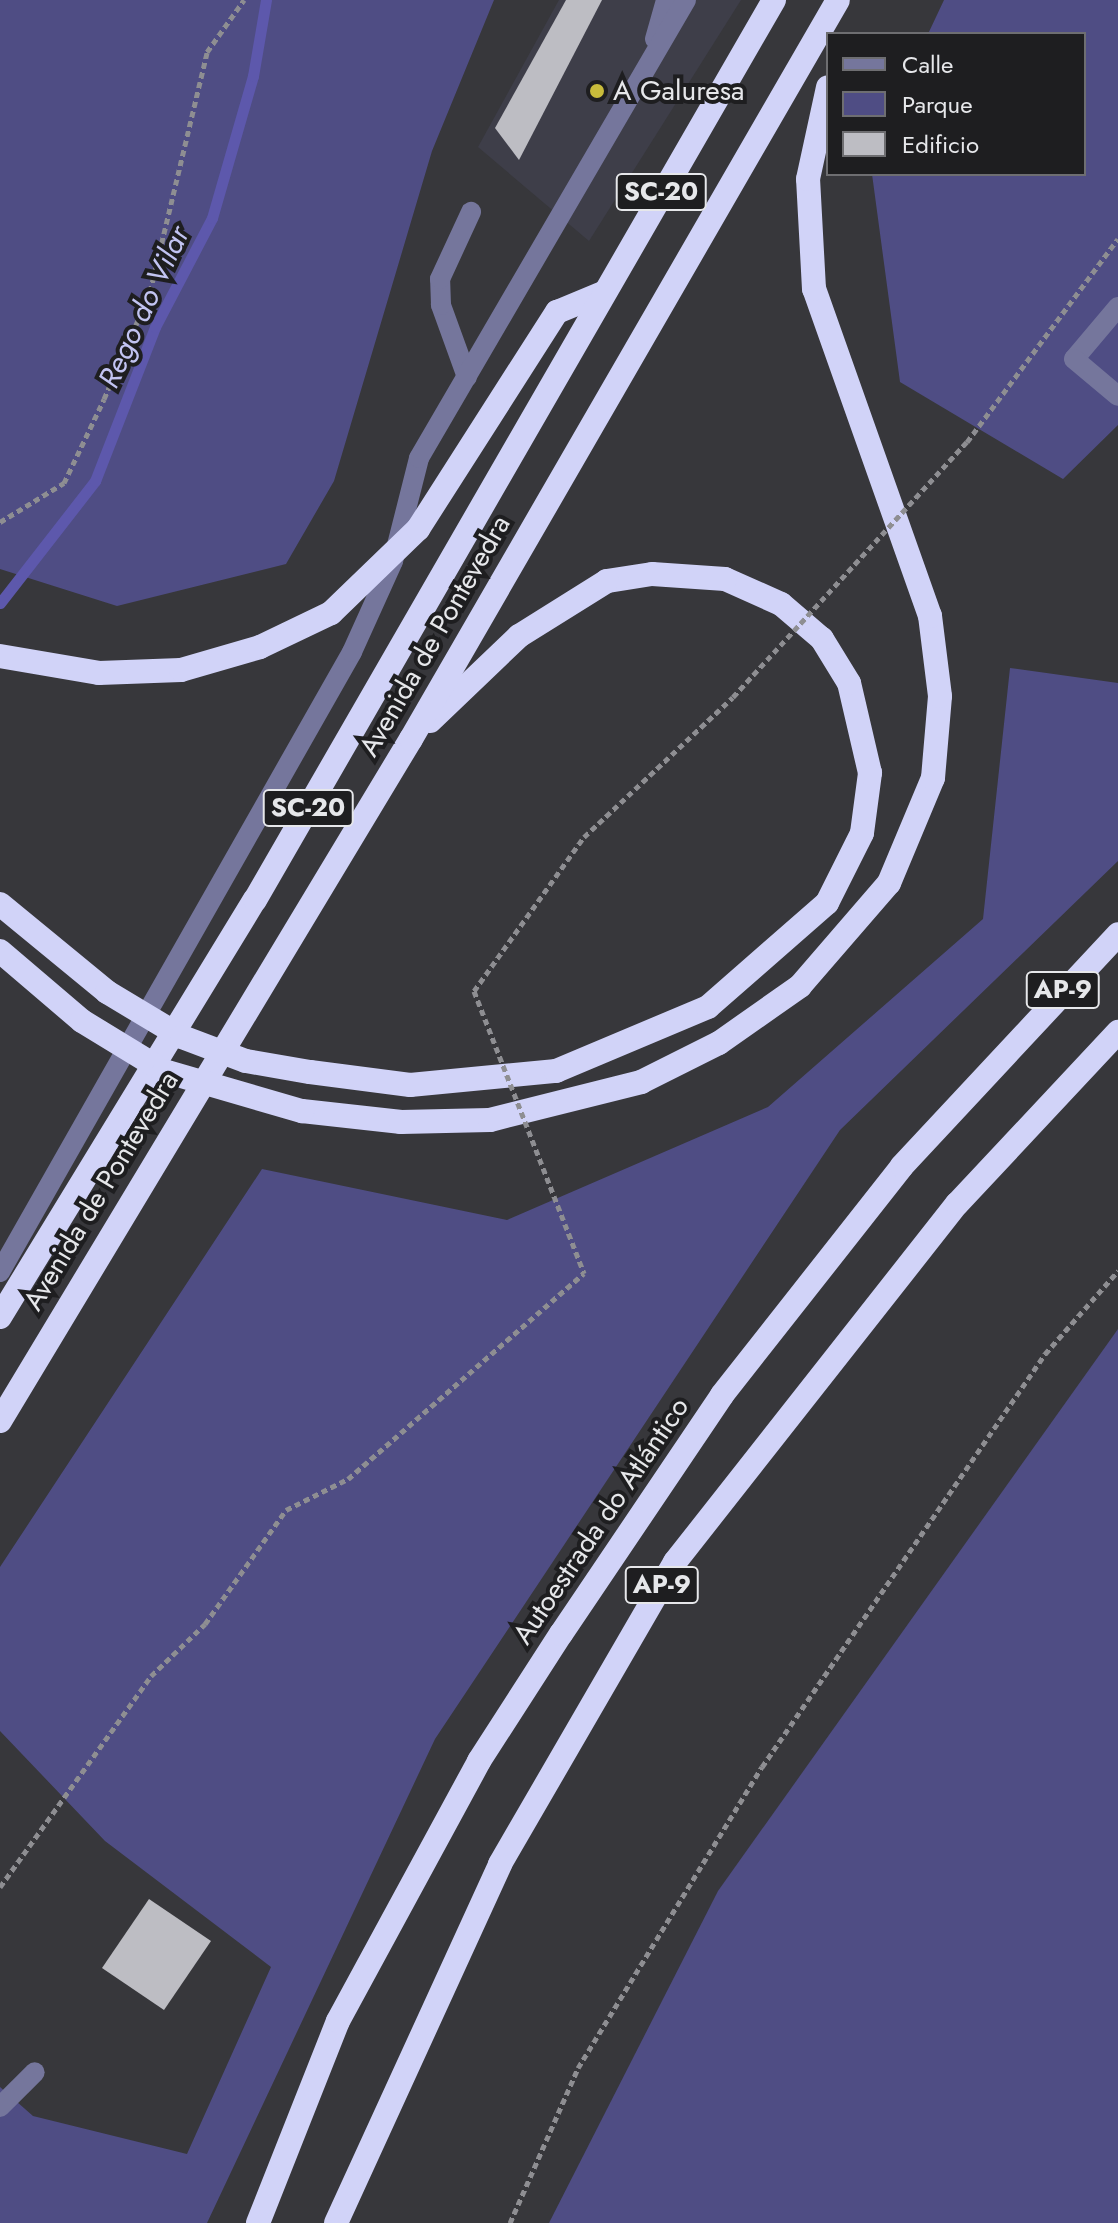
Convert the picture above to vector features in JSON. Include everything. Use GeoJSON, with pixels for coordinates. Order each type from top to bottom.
{"type":"FeatureCollection","features":[{"type":"Feature","properties":{"kind":"highway","name":"Avenida de Pontevedra"},"geometry":{"type":"LineString","coordinates":[[0,1317],[255,900],[774,0]]}},
{"type":"Feature","properties":{"kind":"highway","name":"Avenida de Pontevedra"},"geometry":{"type":"LineString","coordinates":[[0,1421],[411,739],[840,0]]}},
{"type":"Feature","properties":{"kind":"highway"},"geometry":{"type":"LineString","coordinates":[[836,32],[840,0]]}},
{"type":"Feature","properties":{"kind":"highway"},"geometry":{"type":"LineString","coordinates":[[0,951],[82,1021],[164,1071],[302,1111],[401,1122],[490,1120],[641,1082],[719,1043],[800,986],[889,883],[933,778],[940,696],[930,616],[814,289],[808,179],[826,96]]}},
{"type":"Feature","properties":{"kind":"highway"},"geometry":{"type":"LineString","coordinates":[[0,656],[99,673],[181,670],[260,647],[331,613],[393,561],[557,312],[603,293]]}},
{"type":"Feature","properties":{"kind":"highway"},"geometry":{"type":"LineString","coordinates":[[0,904],[107,992],[182,1037],[246,1061],[410,1085],[556,1071],[708,1007],[827,903],[862,833],[870,773],[849,683],[822,639],[781,604],[725,579],[652,574],[607,581],[519,636],[411,739]]}},
{"type":"Feature","properties":{"kind":"highway","name":"Autoestrada do Atlántico"},"geometry":{"type":"LineString","coordinates":[[258,2223],[338,2021],[479,1761],[570,1621],[722,1395],[893,1178],[1118,934]]}},
{"type":"Feature","properties":{"kind":"highway","name":"AP-9"},"geometry":{"type":"LineString","coordinates":[[336,2223],[500,1864],[675,1562],[938,1226],[1118,1032]]}},
{"type":"Feature","properties":{"kind":"street"},"geometry":{"type":"LineString","coordinates":[[648,66],[666,0]]}},
{"type":"Feature","properties":{"kind":"street"},"geometry":{"type":"LineString","coordinates":[[0,1272],[352,652],[393,561],[419,458],[686,0]]}},
{"type":"Feature","properties":{"kind":"street"},"geometry":{"type":"LineString","coordinates":[[467,377],[441,305],[440,279],[471,212]]}},
{"type":"Feature","properties":{"kind":"street"},"geometry":{"type":"LineString","coordinates":[[1112,390],[1074,359],[1118,307]]}},
{"type":"Feature","properties":{"kind":"street"},"geometry":{"type":"LineString","coordinates":[[0,2107],[35,2072]]}},
{"type":"Feature","properties":{"kind":"path"},"geometry":{"type":"LineString","coordinates":[[0,522],[64,483],[104,399],[150,292],[207,52],[244,0]]}},
{"type":"Feature","properties":{"kind":"path"},"geometry":{"type":"LineString","coordinates":[[0,1887],[151,1676],[205,1624],[286,1510],[348,1479],[584,1273],[474,991],[584,837],[733,697],[967,442],[1118,239]]}},
{"type":"Feature","properties":{"kind":"path"},"geometry":{"type":"LineString","coordinates":[[510,2223],[578,2068],[762,1767],[1045,1354],[1118,1271]]}},
{"type":"Feature","properties":{"kind":"shaded area","name":"A Galuresa"},"geometry":{"type":"Polygon","coordinates":[[[559,0],[741,0],[589,241],[478,147],[559,0]]]}},
{"type":"Feature","properties":{"kind":"green space"},"geometry":{"type":"Polygon","coordinates":[[[0,0],[494,0],[432,151],[334,481],[286,564],[117,606],[0,569],[0,0]]]}},
{"type":"Feature","properties":{"kind":"green space"},"geometry":{"type":"Polygon","coordinates":[[[944,0],[1118,0],[1118,425],[1063,479],[900,382],[872,176],[1086,176],[1086,32],[929,32],[944,0]]]}},
{"type":"Feature","properties":{"kind":"green space"},"geometry":{"type":"Polygon","coordinates":[[[1010,668],[1118,683],[1118,861],[840,1130],[435,1739],[207,2223],[0,2223],[0,2087],[33,2116],[187,2154],[271,1967],[105,1841],[0,1731],[0,1567],[262,1169],[507,1220],[768,1107],[983,919],[1010,668]]]}},
{"type":"Feature","properties":{"kind":"green space"},"geometry":{"type":"Polygon","coordinates":[[[1118,1329],[1118,2223],[549,2223],[718,1891],[1118,1329]]]}},
{"type":"Feature","properties":{"kind":"building"},"geometry":{"type":"Polygon","coordinates":[[[566,0],[602,0],[519,160],[495,128],[566,0]]]}},
{"type":"Feature","properties":{"kind":"building"},"geometry":{"type":"Polygon","coordinates":[[[149,1899],[211,1941],[164,2010],[102,1968],[149,1899]]]}},
{"type":"Feature","properties":{"kind":"waterway","name":"Rego do Vilar"},"geometry":{"type":"LineString","coordinates":[[0,603],[95,481],[155,327],[212,218],[253,76],[266,0]]}},
{"type":"Feature","properties":{"kind":"place","name":"A Galuresa"},"geometry":{"type":"Point","coordinates":[597,91]}}]}
